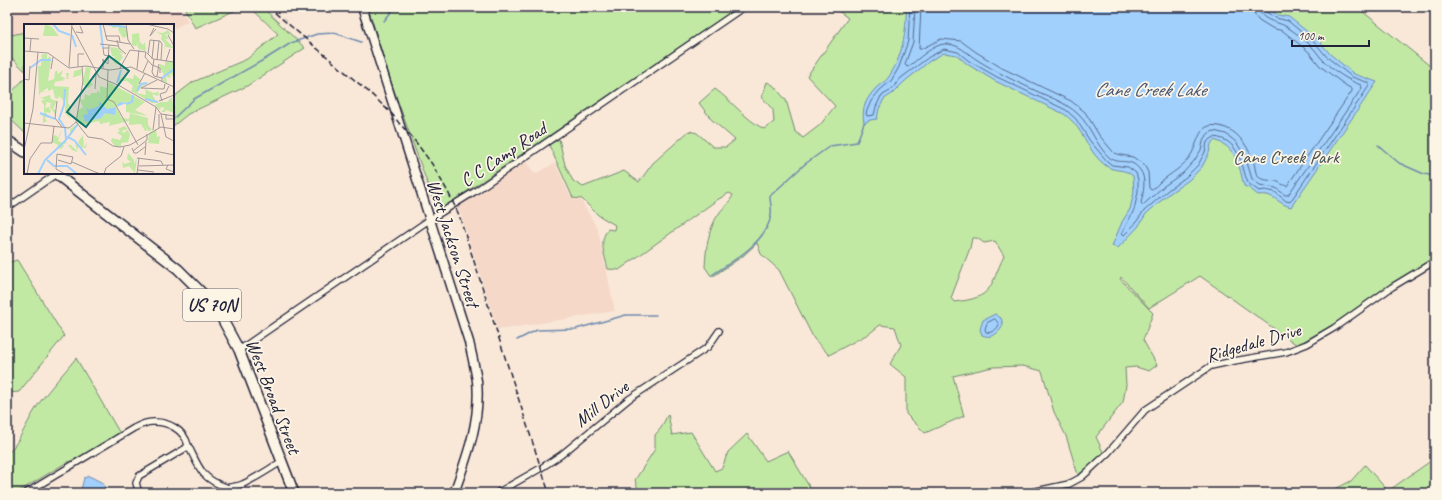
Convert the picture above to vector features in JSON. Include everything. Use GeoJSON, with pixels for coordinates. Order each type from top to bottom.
{"type":"FeatureCollection","features":[{"type":"Feature","properties":{"kind":"main road"},"geometry":{"type":"LineString","coordinates":[[7,140],[24,151]]}},
{"type":"Feature","properties":{"kind":"main road","name":"West Broad Street"},"geometry":{"type":"LineString","coordinates":[[56,174],[178,269],[202,293],[220,315],[239,350],[294,493]]}},
{"type":"Feature","properties":{"kind":"street","name":"West Jackson Street"},"geometry":{"type":"LineString","coordinates":[[362,7],[469,342],[477,382],[477,415],[470,447],[454,493]]}},
{"type":"Feature","properties":{"kind":"street","name":"C C Camp Road"},"geometry":{"type":"LineString","coordinates":[[239,350],[429,220],[487,183],[742,7]]}},
{"type":"Feature","properties":{"kind":"street"},"geometry":{"type":"LineString","coordinates":[[7,208],[54,174]]}},
{"type":"Feature","properties":{"kind":"street","name":"Ridgedale Drive"},"geometry":{"type":"LineString","coordinates":[[1027,493],[1069,484],[1082,477],[1108,453],[1145,410],[1211,366],[1286,352],[1307,344],[1334,328],[1392,287],[1435,261]]}},
{"type":"Feature","properties":{"kind":"street","name":"Mill Drive"},"geometry":{"type":"LineString","coordinates":[[497,493],[540,468],[629,399],[708,347],[719,331]]}},
{"type":"Feature","properties":{"kind":"street"},"geometry":{"type":"LineString","coordinates":[[26,493],[134,428],[145,423],[152,422],[172,426],[180,431],[187,440],[188,445],[204,475],[213,482],[226,487],[235,487],[243,484],[281,462]]}},
{"type":"Feature","properties":{"kind":"street"},"geometry":{"type":"LineString","coordinates":[[138,493],[136,483],[139,476],[186,448],[188,445]]}},
{"type":"Feature","properties":{"kind":"street"},"geometry":{"type":"LineString","coordinates":[[221,493],[226,487]]}},
{"type":"Feature","properties":{"kind":"shaded area"},"geometry":{"type":"Polygon","coordinates":[[[7,7],[180,7],[188,21],[174,28],[174,24],[24,24],[24,34],[7,42],[7,7]]]}},
{"type":"Feature","properties":{"kind":"shaded area"},"geometry":{"type":"Polygon","coordinates":[[[525,160],[535,174],[555,163],[572,199],[581,200],[598,230],[615,311],[498,330],[458,206],[525,160]]]}},
{"type":"Feature","properties":{"kind":"green space"},"geometry":{"type":"Polygon","coordinates":[[[184,7],[243,7],[195,28],[184,7]]]}},
{"type":"Feature","properties":{"kind":"green space"},"geometry":{"type":"Polygon","coordinates":[[[250,7],[262,7],[305,48],[247,86],[188,114],[174,125],[175,96],[193,82],[247,59],[278,34],[250,7]]]}},
{"type":"Feature","properties":{"kind":"green space"},"geometry":{"type":"Polygon","coordinates":[[[368,7],[735,7],[731,12],[444,207],[438,208],[434,202],[391,82],[368,7]]]}},
{"type":"Feature","properties":{"kind":"green space","name":"Cane Creek Park"},"geometry":{"type":"Polygon","coordinates":[[[833,7],[1357,7],[1435,70],[1435,258],[1381,291],[1340,321],[1297,345],[1200,276],[1149,308],[1121,277],[1120,279],[1153,313],[1143,340],[1157,365],[1149,371],[1136,367],[1125,368],[1126,385],[1123,402],[1096,437],[1104,454],[1078,475],[1066,436],[1054,412],[1042,371],[1023,366],[993,367],[953,376],[964,416],[925,433],[906,414],[906,377],[890,364],[901,345],[895,327],[880,325],[870,333],[829,355],[814,339],[779,270],[761,254],[757,243],[743,256],[712,277],[705,267],[708,238],[716,218],[733,195],[729,193],[717,200],[619,270],[608,269],[603,249],[603,239],[608,229],[614,230],[615,225],[598,215],[582,199],[573,198],[549,145],[559,139],[565,165],[573,181],[583,187],[624,171],[639,182],[653,163],[689,131],[697,133],[713,147],[726,147],[735,140],[712,120],[699,103],[715,89],[757,125],[764,129],[774,122],[773,110],[762,97],[767,82],[773,85],[786,100],[795,131],[803,138],[820,125],[835,106],[807,76],[848,18],[833,7]],[[972,238],[970,248],[951,298],[954,302],[967,300],[983,294],[992,283],[1004,256],[995,241],[984,243],[977,238],[972,238]]]}},
{"type":"Feature","properties":{"kind":"green space"},"geometry":{"type":"Polygon","coordinates":[[[24,32],[24,70],[7,53],[7,36],[24,32]]]}},
{"type":"Feature","properties":{"kind":"green space"},"geometry":{"type":"Polygon","coordinates":[[[24,79],[24,132],[7,116],[7,97],[24,79]]]}},
{"type":"Feature","properties":{"kind":"green space"},"geometry":{"type":"Polygon","coordinates":[[[17,260],[64,336],[19,392],[7,393],[7,263],[17,260]]]}},
{"type":"Feature","properties":{"kind":"green space"},"geometry":{"type":"Polygon","coordinates":[[[76,358],[122,437],[64,464],[16,493],[7,493],[7,455],[16,443],[40,402],[76,358]]]}},
{"type":"Feature","properties":{"kind":"green space"},"geometry":{"type":"Polygon","coordinates":[[[668,414],[672,435],[691,432],[715,471],[722,468],[728,452],[747,434],[766,461],[788,451],[813,493],[639,493],[635,480],[655,449],[655,435],[661,428],[668,414]]]}},
{"type":"Feature","properties":{"kind":"green space"},"geometry":{"type":"Polygon","coordinates":[[[1435,458],[1435,493],[1327,493],[1351,481],[1365,465],[1388,491],[1435,458]]]}},
{"type":"Feature","properties":{"kind":"water","name":"Cane Creek Lake"},"geometry":{"type":"Polygon","coordinates":[[[906,7],[1265,7],[1278,15],[1289,17],[1320,42],[1330,54],[1354,74],[1377,82],[1291,207],[1286,206],[1268,195],[1258,195],[1244,186],[1236,158],[1228,147],[1214,140],[1202,167],[1189,180],[1170,193],[1146,214],[1138,227],[1118,248],[1112,246],[1122,222],[1130,209],[1134,192],[1133,176],[1126,172],[1112,169],[1100,161],[1091,150],[1077,127],[1064,114],[995,81],[967,64],[957,55],[944,53],[931,60],[892,94],[884,99],[879,109],[877,119],[864,123],[863,113],[869,96],[888,78],[897,62],[903,44],[906,25],[906,7]]]}},
{"type":"Feature","properties":{"kind":"water"},"geometry":{"type":"Polygon","coordinates":[[[995,314],[1001,318],[1003,325],[997,333],[992,336],[982,335],[980,329],[983,320],[995,314]]]}},
{"type":"Feature","properties":{"kind":"water"},"geometry":{"type":"Polygon","coordinates":[[[89,476],[103,483],[107,493],[82,493],[81,490],[84,478],[89,476]]]}},
{"type":"Feature","properties":{"kind":"waterway"},"geometry":{"type":"LineString","coordinates":[[384,21],[395,7]]}},
{"type":"Feature","properties":{"kind":"waterway"},"geometry":{"type":"LineString","coordinates":[[174,118],[194,99],[291,43],[317,34],[335,33],[361,42]]}},
{"type":"Feature","properties":{"kind":"waterway"},"geometry":{"type":"LineString","coordinates":[[712,275],[730,264],[748,250],[763,234],[771,215],[770,196],[805,164],[830,146],[857,142],[864,123]]}},
{"type":"Feature","properties":{"kind":"waterway"},"geometry":{"type":"LineString","coordinates":[[1378,145],[1399,163],[1424,174],[1435,176]]}},
{"type":"Feature","properties":{"kind":"waterway"},"geometry":{"type":"LineString","coordinates":[[517,340],[537,330],[576,329],[626,315],[656,315]]}},
{"type":"Feature","properties":{"kind":"railway"},"geometry":{"type":"LineString","coordinates":[[268,7],[370,93],[392,114],[412,137],[432,164],[459,215],[549,493]]}}]}
